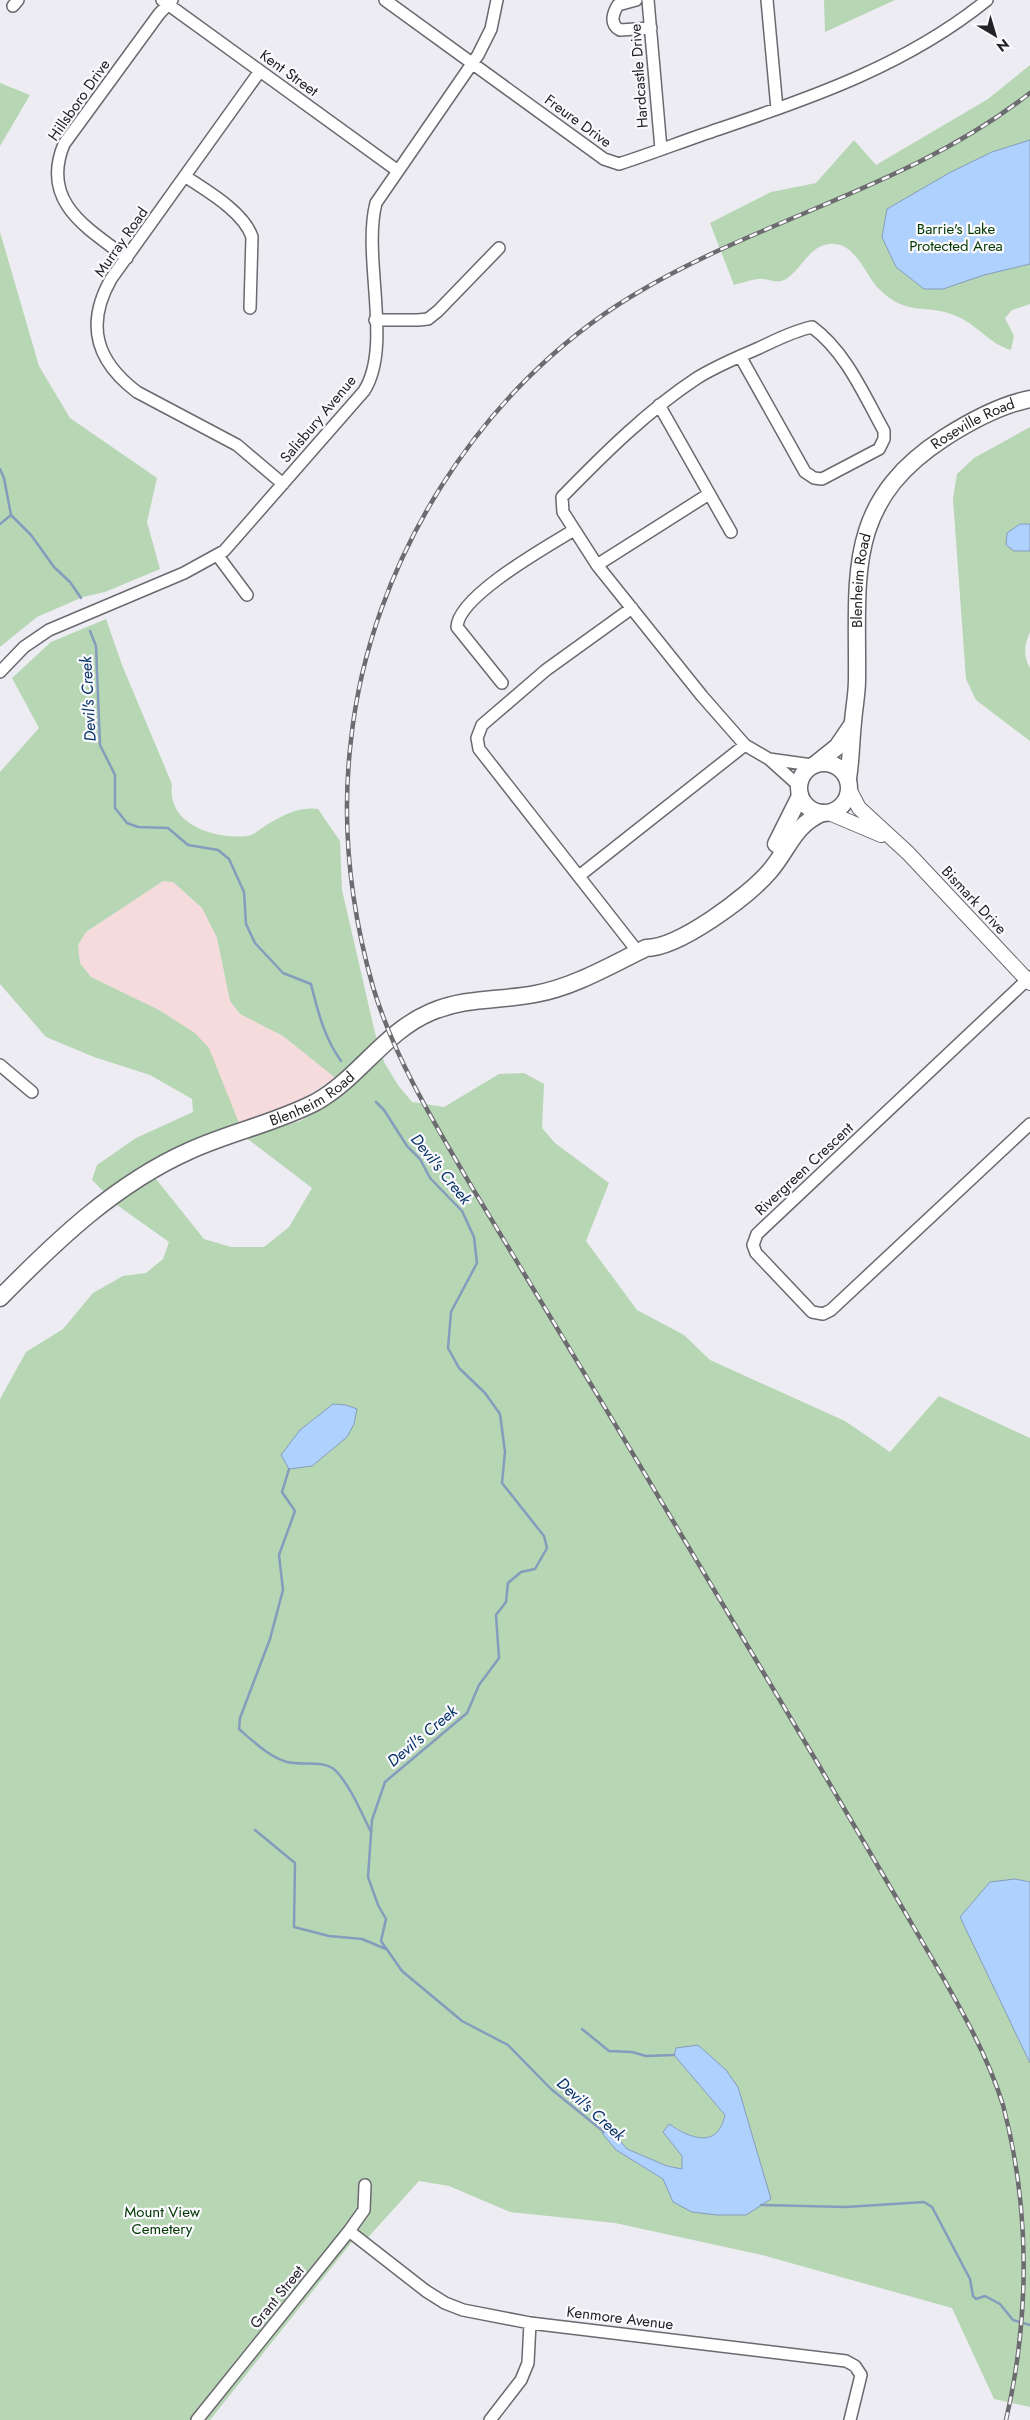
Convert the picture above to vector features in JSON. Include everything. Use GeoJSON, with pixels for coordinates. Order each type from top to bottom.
{"type":"FeatureCollection","features":[{"type":"Feature","properties":{"kind":"main road","name":"Roseville Road"},"geometry":{"type":"LineString","coordinates":[[919,454],[952,432],[987,414],[1030,399]]}},
{"type":"Feature","properties":{"kind":"main road","name":"Blenheim Road"},"geometry":{"type":"LineString","coordinates":[[848,783],[857,684],[858,566],[864,537],[874,510],[891,484],[919,454]]}},
{"type":"Feature","properties":{"kind":"main road","name":"Blenheim Road"},"geometry":{"type":"LineString","coordinates":[[814,764],[837,747],[852,725]]}},
{"type":"Feature","properties":{"kind":"main road"},"geometry":{"type":"LineString","coordinates":[[814,764],[834,765],[844,773],[848,783],[842,804],[826,813],[809,808],[800,791],[802,775],[814,764]]}},
{"type":"Feature","properties":{"kind":"main road","name":"Blenheim Road"},"geometry":{"type":"LineString","coordinates":[[642,950],[651,942],[704,913],[749,878],[777,842],[800,791]]}},
{"type":"Feature","properties":{"kind":"main road","name":"Blenheim Road"},"geometry":{"type":"LineString","coordinates":[[0,1298],[56,1241],[119,1190],[189,1151],[263,1125],[317,1101],[351,1076],[382,1044],[413,1021],[451,1004],[482,998],[535,994],[558,988],[642,950],[655,948],[680,938],[730,907],[769,872],[802,825],[826,813]]}},
{"type":"Feature","properties":{"kind":"street","name":"Freure Drive"},"geometry":{"type":"LineString","coordinates":[[385,0],[610,162],[619,164],[777,109],[893,61],[945,31],[987,0]]}},
{"type":"Feature","properties":{"kind":"street","name":"Salisbury Avenue"},"geometry":{"type":"LineString","coordinates":[[0,672],[24,647],[49,630],[184,573],[218,556],[242,533],[368,384],[375,366],[373,215],[382,193],[473,63],[491,28],[497,0]]}},
{"type":"Feature","properties":{"kind":"street"},"geometry":{"type":"LineString","coordinates":[[636,0],[618,5],[613,15],[614,24],[620,30],[651,28]]}},
{"type":"Feature","properties":{"kind":"street","name":"Hardcastle Drive"},"geometry":{"type":"LineString","coordinates":[[648,0],[661,149]]}},
{"type":"Feature","properties":{"kind":"street"},"geometry":{"type":"LineString","coordinates":[[768,0],[777,109]]}},
{"type":"Feature","properties":{"kind":"street","name":"Kent Street"},"geometry":{"type":"LineString","coordinates":[[167,1],[260,72],[398,171]]}},
{"type":"Feature","properties":{"kind":"street","name":"Hillsboro Drive"},"geometry":{"type":"LineString","coordinates":[[126,258],[80,222],[68,209],[60,192],[57,168],[64,144],[167,1]]}},
{"type":"Feature","properties":{"kind":"street","name":"Murray Road"},"geometry":{"type":"LineString","coordinates":[[260,72],[126,258],[103,294],[98,316],[98,335],[101,347],[113,371],[137,392],[237,445],[283,484]]}},
{"type":"Feature","properties":{"kind":"street"},"geometry":{"type":"LineString","coordinates":[[186,177],[242,218],[250,230],[252,237],[250,308]]}},
{"type":"Feature","properties":{"kind":"street"},"geometry":{"type":"LineString","coordinates":[[375,320],[428,319],[438,312],[499,248]]}},
{"type":"Feature","properties":{"kind":"street"},"geometry":{"type":"LineString","coordinates":[[740,356],[805,472],[814,478],[822,479],[879,449],[884,439],[884,431],[848,367],[835,349],[812,327],[798,330],[740,356],[698,378],[660,406],[602,456],[562,497],[563,512],[597,565],[702,696],[745,745],[769,759],[800,791]]}},
{"type":"Feature","properties":{"kind":"street"},"geometry":{"type":"LineString","coordinates":[[660,406],[731,532]]}},
{"type":"Feature","properties":{"kind":"street"},"geometry":{"type":"LineString","coordinates":[[597,565],[709,494]]}},
{"type":"Feature","properties":{"kind":"street"},"geometry":{"type":"LineString","coordinates":[[502,683],[457,626],[457,617],[463,609],[508,571],[574,530]]}},
{"type":"Feature","properties":{"kind":"street"},"geometry":{"type":"LineString","coordinates":[[218,556],[247,595]]}},
{"type":"Feature","properties":{"kind":"street"},"geometry":{"type":"LineString","coordinates":[[632,608],[546,670],[482,725],[477,738],[479,749],[579,876],[642,950]]}},
{"type":"Feature","properties":{"kind":"street"},"geometry":{"type":"LineString","coordinates":[[579,876],[745,745]]}},
{"type":"Feature","properties":{"kind":"street"},"geometry":{"type":"LineString","coordinates":[[769,759],[814,764]]}},
{"type":"Feature","properties":{"kind":"street","name":"Bismark Drive"},"geometry":{"type":"LineString","coordinates":[[848,783],[859,808],[908,853],[1029,980]]}},
{"type":"Feature","properties":{"kind":"street","name":"Bismark Drive"},"geometry":{"type":"LineString","coordinates":[[826,813],[893,840]]}},
{"type":"Feature","properties":{"kind":"street","name":"Rivergreen Crescent"},"geometry":{"type":"LineString","coordinates":[[1029,980],[757,1234],[753,1244],[756,1253],[812,1312],[822,1314],[830,1310],[1030,1124]]}},
{"type":"Feature","properties":{"kind":"street"},"geometry":{"type":"LineString","coordinates":[[0,1066],[32,1092]]}},
{"type":"Feature","properties":{"kind":"street","name":"Grant Street"},"geometry":{"type":"LineString","coordinates":[[197,2420],[349,2231],[364,2210],[365,2185]]}},
{"type":"Feature","properties":{"kind":"street","name":"Kenmore Avenue"},"geometry":{"type":"LineString","coordinates":[[349,2231],[445,2303],[486,2316],[846,2361],[855,2366],[861,2375],[850,2420]]}},
{"type":"Feature","properties":{"kind":"street"},"geometry":{"type":"LineString","coordinates":[[495,2418],[522,2380],[528,2363],[530,2322]]}},
{"type":"Feature","properties":{"kind":"shaded area"},"geometry":{"type":"Polygon","coordinates":[[[163,881],[173,882],[202,908],[217,938],[230,1001],[240,1014],[283,1036],[336,1077],[291,1106],[241,1128],[195,1033],[159,1010],[91,977],[80,963],[78,945],[86,932],[163,881]]]}},
{"type":"Feature","properties":{"kind":"green space"},"geometry":{"type":"Polygon","coordinates":[[[824,0],[895,0],[825,32],[824,0]]]}},
{"type":"Feature","properties":{"kind":"green space","name":"Barrie's Lake Protected Area"},"geometry":{"type":"Polygon","coordinates":[[[1030,65],[1030,304],[1012,310],[1005,318],[1014,336],[1011,350],[996,343],[969,323],[954,315],[907,306],[889,298],[875,284],[853,254],[846,248],[838,245],[829,244],[816,249],[786,279],[777,281],[757,279],[734,285],[710,223],[771,192],[816,183],[854,140],[876,165],[988,99],[1030,65]]]}},
{"type":"Feature","properties":{"kind":"green space"},"geometry":{"type":"Polygon","coordinates":[[[0,83],[30,95],[0,146],[0,83]]]}},
{"type":"Feature","properties":{"kind":"green space"},"geometry":{"type":"Polygon","coordinates":[[[0,232],[39,366],[70,418],[157,478],[147,522],[160,569],[105,592],[83,597],[37,617],[0,647],[0,232]]]}},
{"type":"Feature","properties":{"kind":"green space"},"geometry":{"type":"Polygon","coordinates":[[[1030,427],[1030,524],[1020,524],[1025,551],[1030,551],[1030,632],[1025,650],[1030,668],[1030,741],[976,700],[966,679],[953,499],[957,474],[974,458],[1030,427]]]}},
{"type":"Feature","properties":{"kind":"green space","name":"Mount View Cemetery"},"geometry":{"type":"Polygon","coordinates":[[[106,619],[122,665],[172,784],[172,798],[177,810],[185,820],[196,827],[222,835],[248,836],[297,810],[318,809],[340,841],[342,890],[375,1033],[384,1062],[398,1085],[412,1102],[444,1107],[499,1074],[524,1073],[544,1084],[542,1128],[555,1143],[609,1183],[586,1241],[637,1310],[684,1335],[710,1360],[845,1421],[890,1452],[939,1396],[1030,1438],[1030,1882],[1015,1879],[961,1917],[1030,2063],[1030,2407],[994,2399],[952,2308],[762,2255],[615,2223],[510,2212],[449,2186],[419,2181],[363,2243],[355,2238],[210,2420],[0,2420],[0,1399],[26,1352],[63,1329],[93,1293],[123,1276],[146,1273],[163,1259],[169,1242],[117,1205],[92,1180],[97,1165],[136,1138],[193,1112],[192,1099],[150,1075],[94,1057],[46,1037],[0,984],[0,772],[39,728],[12,678],[51,642],[106,619]],[[163,881],[86,932],[78,945],[80,963],[91,977],[159,1010],[195,1033],[209,1048],[241,1128],[148,1169],[204,1239],[231,1247],[264,1247],[289,1227],[312,1188],[245,1137],[300,1121],[328,1105],[348,1088],[283,1036],[240,1014],[230,1001],[217,938],[202,908],[173,882],[163,881]],[[674,2055],[725,2115],[722,2126],[717,2133],[703,2138],[686,2134],[669,2124],[663,2132],[682,2156],[682,2169],[667,2166],[627,2149],[617,2137],[603,2128],[616,2150],[663,2179],[771,2199],[738,2087],[674,2055]]]}},
{"type":"Feature","properties":{"kind":"water"},"geometry":{"type":"Polygon","coordinates":[[[1030,140],[1030,264],[984,275],[943,289],[924,289],[896,267],[882,237],[887,209],[949,173],[992,152],[1030,140]]]}},
{"type":"Feature","properties":{"kind":"water"},"geometry":{"type":"Polygon","coordinates":[[[1020,524],[1030,524],[1030,551],[1014,551],[1006,545],[1007,533],[1020,524]]]}},
{"type":"Feature","properties":{"kind":"water"},"geometry":{"type":"Polygon","coordinates":[[[333,1404],[346,1405],[357,1409],[354,1424],[347,1437],[312,1466],[289,1469],[281,1455],[300,1430],[333,1404]]]}},
{"type":"Feature","properties":{"kind":"water"},"geometry":{"type":"Polygon","coordinates":[[[1015,1879],[1030,1882],[1030,2063],[960,1917],[990,1882],[1015,1879]]]}},
{"type":"Feature","properties":{"kind":"water"},"geometry":{"type":"Polygon","coordinates":[[[698,2045],[726,2070],[738,2087],[771,2199],[746,2215],[717,2215],[692,2212],[673,2202],[663,2179],[616,2150],[602,2133],[603,2128],[617,2137],[627,2149],[667,2166],[682,2169],[682,2156],[663,2132],[669,2124],[695,2137],[710,2137],[721,2126],[725,2115],[674,2055],[676,2048],[698,2045]]]}},
{"type":"Feature","properties":{"kind":"waterway","name":"Devil's Creek"},"geometry":{"type":"LineString","coordinates":[[0,469],[4,478],[11,515],[31,535],[54,567],[70,582],[81,598]]}},
{"type":"Feature","properties":{"kind":"waterway"},"geometry":{"type":"LineString","coordinates":[[0,524],[11,515]]}},
{"type":"Feature","properties":{"kind":"waterway","name":"Devil's Creek"},"geometry":{"type":"LineString","coordinates":[[90,631],[96,646],[100,745],[115,775],[115,808],[127,823],[138,827],[168,828],[188,845],[218,850],[229,859],[244,892],[246,924],[255,943],[283,973],[311,984],[326,1033],[341,1061]]}},
{"type":"Feature","properties":{"kind":"waterway","name":"Devil's Creek"},"geometry":{"type":"LineString","coordinates":[[376,1102],[384,1110],[407,1146],[420,1159],[430,1178],[462,1211],[474,1237],[477,1263],[451,1312],[448,1348],[459,1368],[485,1393],[500,1414],[505,1452],[502,1483],[544,1536],[547,1548],[535,1569],[521,1572],[508,1583],[506,1602],[496,1615],[499,1658],[479,1685],[467,1713],[385,1782],[372,1820],[368,1877],[378,1905],[386,1919],[381,1941],[402,1971],[462,2021],[508,2045],[551,2089],[604,2132]]}},
{"type":"Feature","properties":{"kind":"waterway"},"geometry":{"type":"LineString","coordinates":[[289,1469],[282,1492],[295,1511],[279,1555],[283,1590],[270,1639],[240,1718],[239,1729],[280,1760],[331,1767],[341,1777],[351,1792],[371,1832]]}},
{"type":"Feature","properties":{"kind":"waterway"},"geometry":{"type":"LineString","coordinates":[[255,1830],[295,1863],[294,1927],[329,1936],[362,1939],[386,1949]]}},
{"type":"Feature","properties":{"kind":"waterway"},"geometry":{"type":"LineString","coordinates":[[582,2029],[609,2051],[632,2052],[646,2056],[674,2055]]}},
{"type":"Feature","properties":{"kind":"waterway","name":"Devil's Creek"},"geometry":{"type":"LineString","coordinates":[[761,2205],[846,2207],[924,2202],[932,2207],[970,2279],[973,2296],[976,2299],[985,2296],[1000,2304],[1013,2320],[1030,2325]]}},
{"type":"Feature","properties":{"kind":"railway"},"geometry":{"type":"LineString","coordinates":[[1006,2420],[1019,2342],[1024,2262],[1022,2222],[1012,2144],[1003,2105],[996,2085],[980,2047],[961,2010],[903,1908],[470,1184],[403,1063],[373,987],[358,926],[350,864],[347,802],[351,740],[362,674],[382,608],[408,546],[442,486],[481,430],[527,379],[577,334],[632,296],[681,269],[731,245],[886,178],[936,153],[984,126],[1030,93]]}}]}
